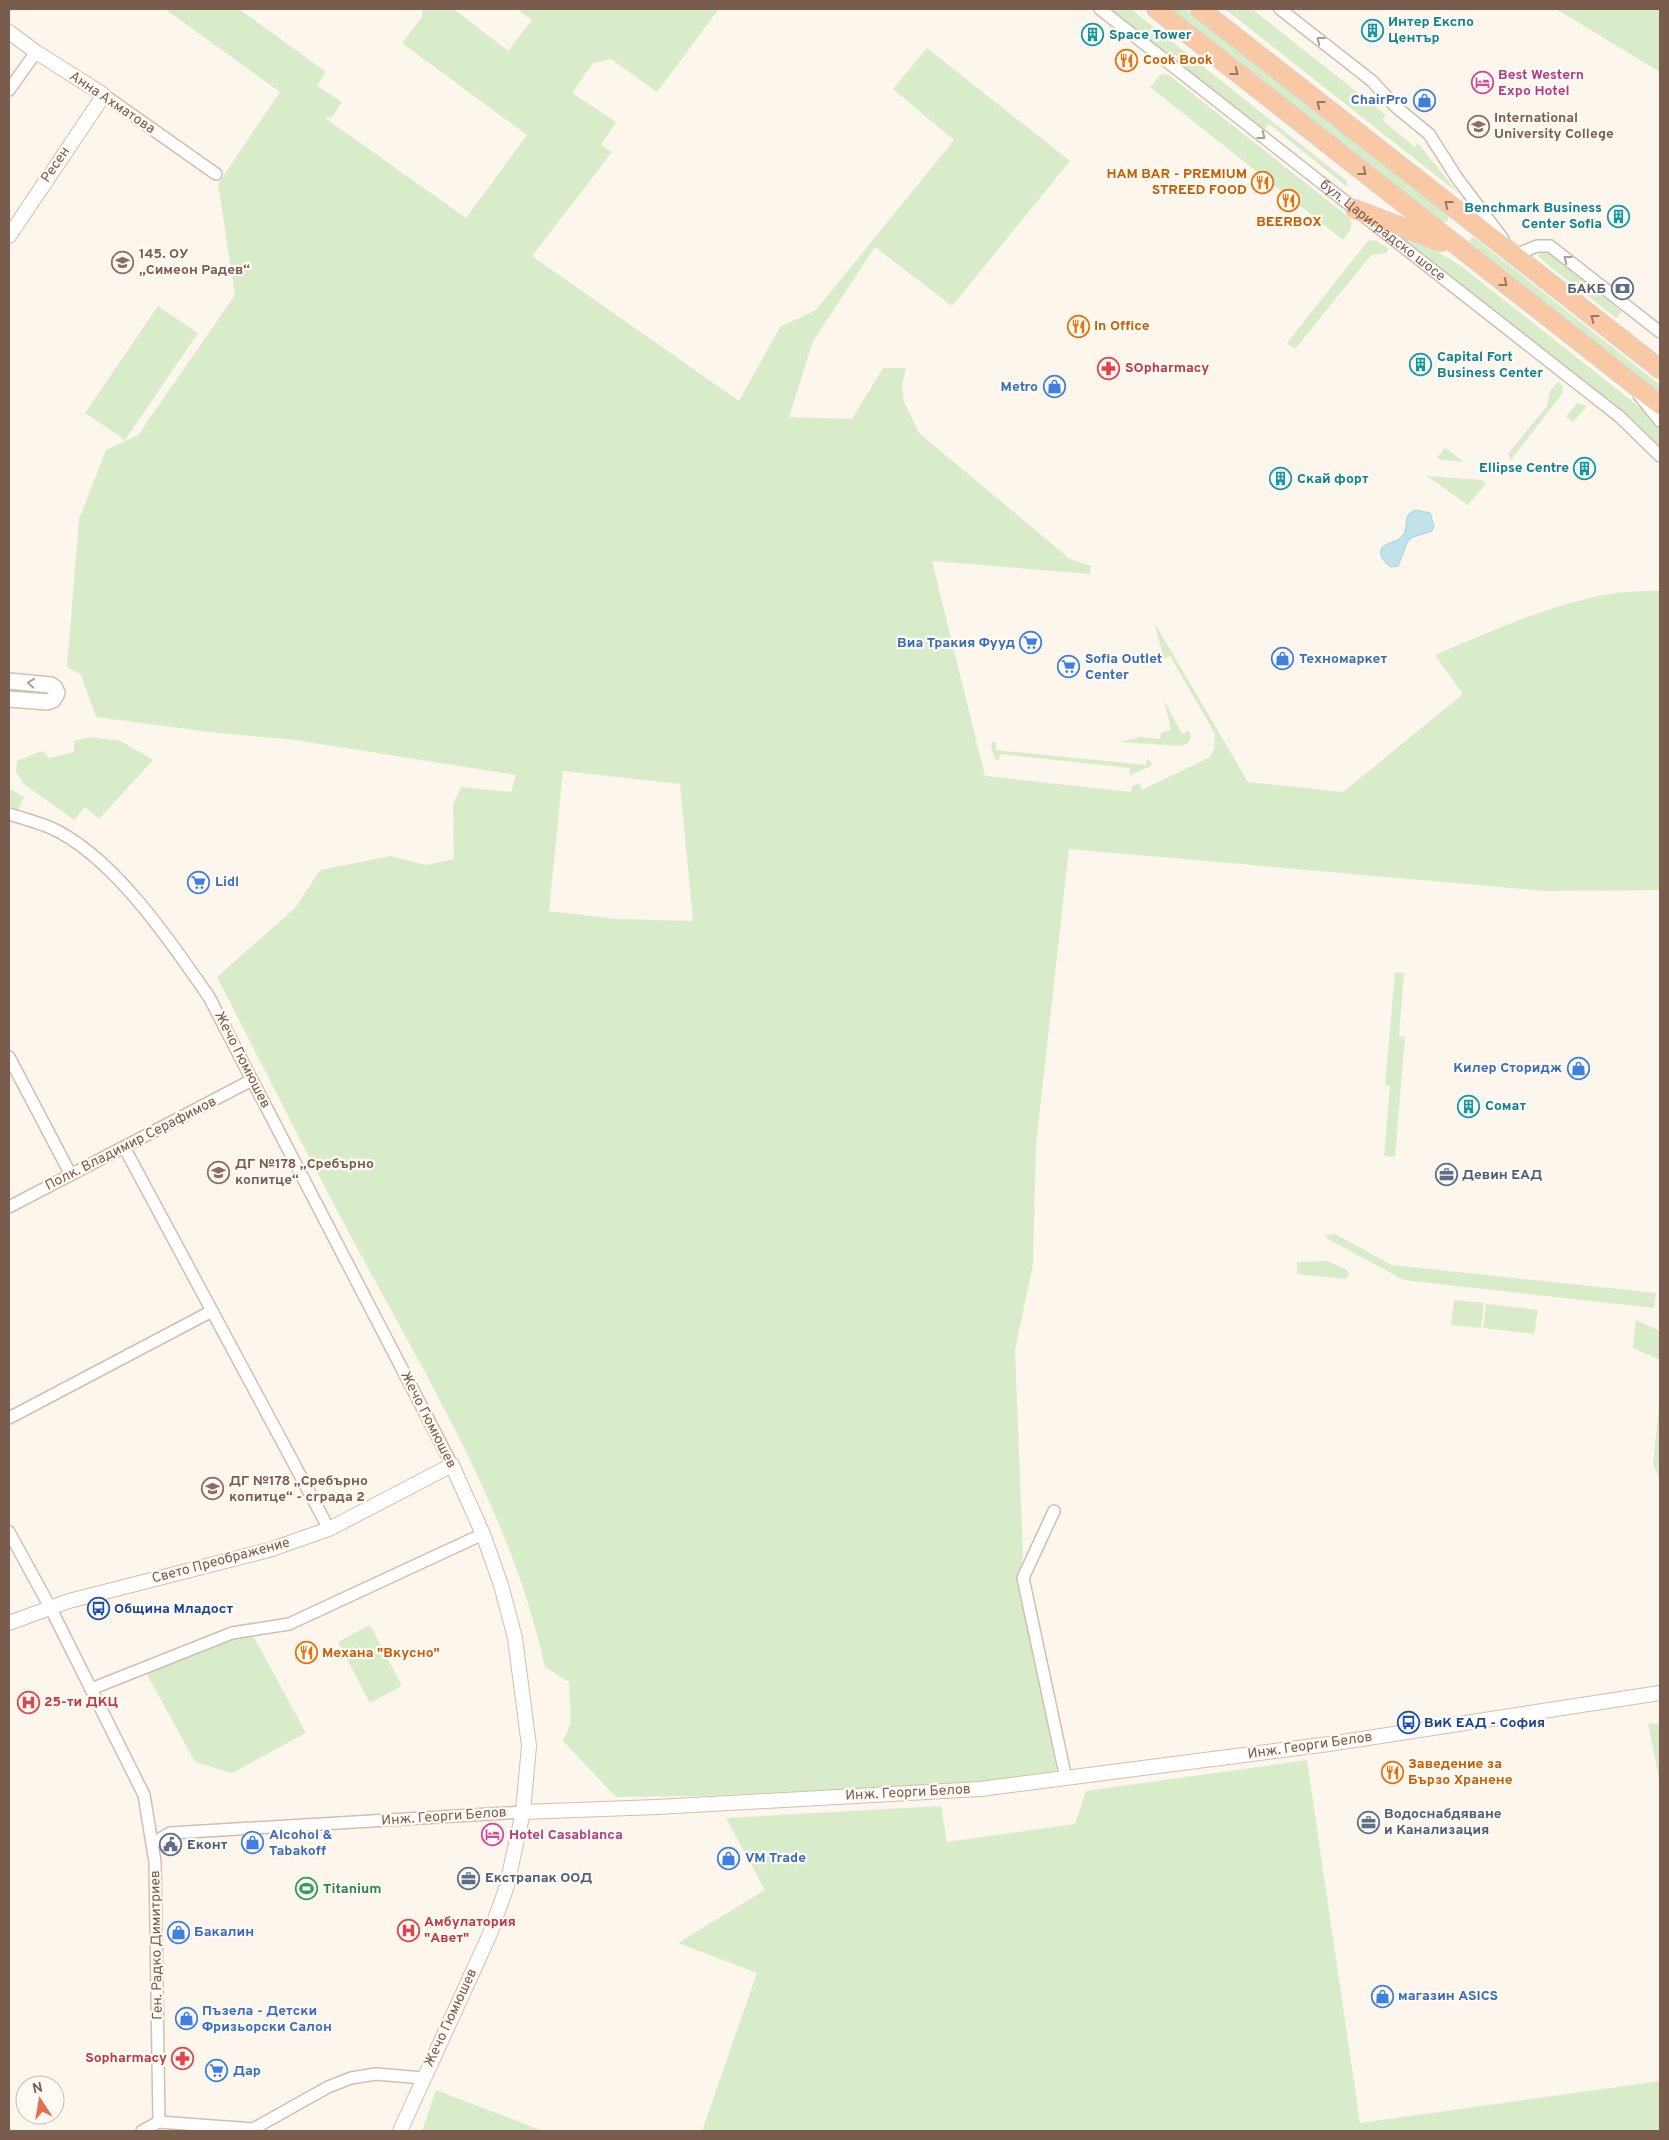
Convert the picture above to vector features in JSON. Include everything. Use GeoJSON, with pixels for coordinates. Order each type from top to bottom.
{"type":"FeatureCollection","features":[{"type":"Feature","properties":{"kind":"highway"},"geometry":{"type":"LineString","coordinates":[[1156,9],[1660,406]]}},
{"type":"Feature","properties":{"kind":"highway"},"geometry":{"type":"LineString","coordinates":[[1200,9],[1660,369]]}},
{"type":"Feature","properties":{"kind":"highway"},"geometry":{"type":"LineString","coordinates":[[1356,209],[1422,233],[1465,253]]}},
{"type":"Feature","properties":{"kind":"main road"},"geometry":{"type":"LineString","coordinates":[[9,681],[50,685],[55,688],[56,693],[53,700],[47,702],[9,699]]}},
{"type":"Feature","properties":{"kind":"street","name":"бул. Цариградско шосе"},"geometry":{"type":"LineString","coordinates":[[1100,9],[1620,417],[1660,456]]}},
{"type":"Feature","properties":{"kind":"street"},"geometry":{"type":"LineString","coordinates":[[1280,9],[1372,81],[1396,107],[1429,134],[1457,178],[1514,255],[1537,246],[1550,246],[1660,332]]}},
{"type":"Feature","properties":{"kind":"street","name":"Анна Ахматова"},"geometry":{"type":"LineString","coordinates":[[9,32],[36,52],[104,95],[216,174]]}},
{"type":"Feature","properties":{"kind":"street"},"geometry":{"type":"LineString","coordinates":[[9,90],[36,52]]}},
{"type":"Feature","properties":{"kind":"street","name":"Ресен"},"geometry":{"type":"LineString","coordinates":[[9,236],[104,95]]}},
{"type":"Feature","properties":{"kind":"street"},"geometry":{"type":"LineString","coordinates":[[1633,348],[1660,359]]}},
{"type":"Feature","properties":{"kind":"street"},"geometry":{"type":"LineString","coordinates":[[1625,379],[1660,422]]}},
{"type":"Feature","properties":{"kind":"street","name":"Жечо Гюмюшев"},"geometry":{"type":"LineString","coordinates":[[9,814],[50,828],[79,845],[112,874],[165,934],[209,997],[452,1465],[483,1534],[501,1585],[515,1638],[529,1746],[523,1812],[506,1889],[492,1927],[400,2131]]}},
{"type":"Feature","properties":{"kind":"street"},"geometry":{"type":"LineString","coordinates":[[9,1057],[71,1175]]}},
{"type":"Feature","properties":{"kind":"street","name":"Полк. Владимир Серафимов"},"geometry":{"type":"LineString","coordinates":[[9,1207],[252,1080]]}},
{"type":"Feature","properties":{"kind":"street"},"geometry":{"type":"LineString","coordinates":[[124,1147],[329,1529]]}},
{"type":"Feature","properties":{"kind":"street"},"geometry":{"type":"LineString","coordinates":[[9,1418],[212,1311]]}},
{"type":"Feature","properties":{"kind":"street","name":"Свето Преображение"},"geometry":{"type":"LineString","coordinates":[[9,1623],[50,1607],[161,1576],[269,1550],[329,1529],[452,1465]]}},
{"type":"Feature","properties":{"kind":"street"},"geometry":{"type":"LineString","coordinates":[[1054,1511],[1023,1578],[1066,1779]]}},
{"type":"Feature","properties":{"kind":"street","name":"Ген. Радко Димитриев"},"geometry":{"type":"LineString","coordinates":[[9,1532],[50,1607],[144,1796],[155,1862],[160,2122]]}},
{"type":"Feature","properties":{"kind":"street"},"geometry":{"type":"LineString","coordinates":[[91,1689],[232,1633],[289,1624],[483,1534]]}},
{"type":"Feature","properties":{"kind":"street","name":"Инж. Георги Белов"},"geometry":{"type":"LineString","coordinates":[[153,1843],[170,1833],[523,1812],[663,1807],[980,1790],[1329,1744],[1660,1693]]}},
{"type":"Feature","properties":{"kind":"street"},"geometry":{"type":"LineString","coordinates":[[142,2131],[160,2122],[253,2128],[334,2084],[351,2078],[376,2074],[423,2078]]}},
{"type":"Feature","properties":{"kind":"green space"},"geometry":{"type":"Polygon","coordinates":[[[165,9],[239,9],[326,72],[317,86],[342,102],[332,117],[325,118],[466,218],[527,135],[402,43],[422,17],[422,9],[454,9],[508,51],[532,20],[517,9],[719,9],[657,92],[611,59],[593,63],[572,93],[616,122],[601,145],[612,152],[532,256],[739,401],[780,327],[816,310],[954,140],[893,89],[927,48],[1070,161],[952,306],[875,247],[813,341],[789,417],[852,419],[883,368],[906,368],[902,386],[904,402],[919,433],[1070,559],[1091,566],[1090,574],[932,561],[985,776],[1131,792],[1132,786],[1139,783],[1142,790],[1210,757],[1214,749],[1215,734],[1170,656],[1164,659],[1154,622],[1248,782],[1343,792],[1463,694],[1435,655],[1517,621],[1573,602],[1631,592],[1660,591],[1660,890],[1547,891],[1069,849],[1036,1145],[1033,1264],[1015,1350],[1023,1555],[1019,1582],[1057,1773],[988,1783],[702,1796],[616,1797],[563,1741],[571,1722],[569,1682],[545,1667],[531,1613],[513,1559],[492,1507],[443,1406],[325,1188],[217,977],[295,908],[320,870],[391,856],[426,865],[454,859],[453,805],[461,787],[511,792],[516,775],[295,740],[209,732],[96,717],[81,675],[67,667],[79,519],[106,450],[138,435],[235,295],[218,184],[280,92],[165,9]],[[563,771],[549,911],[617,919],[693,921],[680,784],[563,771]]]}},
{"type":"Feature","properties":{"kind":"green space"},"geometry":{"type":"Polygon","coordinates":[[[1109,9],[1131,9],[1347,181],[1347,187],[1269,124],[1263,131],[1109,9]]]}},
{"type":"Feature","properties":{"kind":"green space"},"geometry":{"type":"Polygon","coordinates":[[[1171,9],[1186,9],[1448,215],[1448,221],[1442,222],[1171,9]]]}},
{"type":"Feature","properties":{"kind":"green space"},"geometry":{"type":"Polygon","coordinates":[[[1225,9],[1252,9],[1386,115],[1382,120],[1415,147],[1418,143],[1457,192],[1225,9]]]}},
{"type":"Feature","properties":{"kind":"green space"},"geometry":{"type":"Polygon","coordinates":[[[1556,9],[1660,9],[1660,72],[1556,9]]]}},
{"type":"Feature","properties":{"kind":"green space"},"geometry":{"type":"Polygon","coordinates":[[[1160,75],[1169,75],[1351,219],[1351,229],[1343,240],[1150,87],[1160,75]]]}},
{"type":"Feature","properties":{"kind":"green space"},"geometry":{"type":"Polygon","coordinates":[[[1388,226],[1413,237],[1461,266],[1648,414],[1660,429],[1660,448],[1630,420],[1388,226]]]}},
{"type":"Feature","properties":{"kind":"green space"},"geometry":{"type":"Polygon","coordinates":[[[1472,237],[1660,385],[1660,394],[1471,244],[1469,241],[1472,237]]]}},
{"type":"Feature","properties":{"kind":"green space"},"geometry":{"type":"Polygon","coordinates":[[[1371,240],[1377,241],[1389,249],[1386,253],[1371,255],[1295,349],[1287,343],[1367,242],[1371,240]]]}},
{"type":"Feature","properties":{"kind":"green space"},"geometry":{"type":"Polygon","coordinates":[[[1546,250],[1622,312],[1616,318],[1549,266],[1539,257],[1538,251],[1546,250]]]}},
{"type":"Feature","properties":{"kind":"green space"},"geometry":{"type":"Polygon","coordinates":[[[158,306],[198,333],[125,440],[85,413],[158,306]]]}},
{"type":"Feature","properties":{"kind":"green space"},"geometry":{"type":"Polygon","coordinates":[[[1558,382],[1563,387],[1562,394],[1511,460],[1508,454],[1547,406],[1550,391],[1558,382]]]}},
{"type":"Feature","properties":{"kind":"green space"},"geometry":{"type":"Polygon","coordinates":[[[1577,403],[1587,406],[1573,422],[1566,417],[1577,403]]]}},
{"type":"Feature","properties":{"kind":"green space"},"geometry":{"type":"Polygon","coordinates":[[[1445,448],[1464,462],[1441,460],[1437,457],[1445,448]]]}},
{"type":"Feature","properties":{"kind":"green space"},"geometry":{"type":"Polygon","coordinates":[[[1427,476],[1482,480],[1486,484],[1468,505],[1427,476]]]}},
{"type":"Feature","properties":{"kind":"green space"},"geometry":{"type":"Polygon","coordinates":[[[1164,700],[1182,734],[1189,730],[1191,737],[1188,743],[1181,746],[1120,742],[1140,737],[1160,739],[1161,733],[1171,730],[1164,700]]]}},
{"type":"Feature","properties":{"kind":"green space"},"geometry":{"type":"Polygon","coordinates":[[[90,737],[121,741],[153,760],[99,819],[85,807],[74,820],[24,784],[16,772],[17,761],[42,751],[49,758],[74,752],[74,741],[90,737]]]}},
{"type":"Feature","properties":{"kind":"green space"},"geometry":{"type":"Polygon","coordinates":[[[992,742],[996,742],[996,750],[1146,765],[1147,758],[1152,763],[1151,766],[1130,775],[1130,768],[1000,754],[999,761],[994,758],[992,742]]]}},
{"type":"Feature","properties":{"kind":"green space"},"geometry":{"type":"Polygon","coordinates":[[[9,788],[24,797],[18,810],[9,808],[9,788]]]}},
{"type":"Feature","properties":{"kind":"green space"},"geometry":{"type":"Polygon","coordinates":[[[1395,972],[1404,973],[1399,1036],[1405,1037],[1395,1157],[1384,1156],[1390,1086],[1385,1085],[1395,972]]]}},
{"type":"Feature","properties":{"kind":"green space"},"geometry":{"type":"Polygon","coordinates":[[[1335,1234],[1392,1265],[1656,1293],[1654,1308],[1404,1280],[1326,1238],[1327,1235],[1335,1234]]]}},
{"type":"Feature","properties":{"kind":"green space"},"geometry":{"type":"Polygon","coordinates":[[[1328,1261],[1347,1270],[1349,1276],[1345,1279],[1297,1274],[1297,1262],[1328,1261]]]}},
{"type":"Feature","properties":{"kind":"green space"},"geometry":{"type":"Polygon","coordinates":[[[1454,1300],[1484,1303],[1481,1328],[1451,1325],[1454,1300]]]}},
{"type":"Feature","properties":{"kind":"green space"},"geometry":{"type":"Polygon","coordinates":[[[1486,1304],[1538,1310],[1534,1334],[1483,1328],[1486,1304]]]}},
{"type":"Feature","properties":{"kind":"green space"},"geometry":{"type":"Polygon","coordinates":[[[1636,1320],[1660,1331],[1660,1360],[1633,1348],[1636,1320]]]}},
{"type":"Feature","properties":{"kind":"green space"},"geometry":{"type":"Polygon","coordinates":[[[1660,1397],[1660,1480],[1653,1464],[1660,1397]]]}},
{"type":"Feature","properties":{"kind":"green space"},"geometry":{"type":"Polygon","coordinates":[[[370,1625],[402,1686],[370,1703],[338,1642],[370,1625]]]}},
{"type":"Feature","properties":{"kind":"green space"},"geometry":{"type":"Polygon","coordinates":[[[250,1630],[306,1733],[232,1773],[195,1762],[144,1669],[250,1630]]]}},
{"type":"Feature","properties":{"kind":"green space"},"geometry":{"type":"Polygon","coordinates":[[[1648,1723],[1660,1724],[1660,1784],[1648,1723]]]}},
{"type":"Feature","properties":{"kind":"green space"},"geometry":{"type":"Polygon","coordinates":[[[1307,1760],[1360,2123],[1660,2081],[1660,2131],[702,2131],[757,1973],[678,1943],[765,1890],[726,1818],[941,1806],[947,1842],[1075,1824],[1086,1791],[1307,1760]]]}},
{"type":"Feature","properties":{"kind":"green space"},"geometry":{"type":"Polygon","coordinates":[[[436,2090],[543,2131],[422,2131],[436,2090]]]}},
{"type":"Feature","properties":{"kind":"water"},"geometry":{"type":"Polygon","coordinates":[[[1416,510],[1430,513],[1434,526],[1432,531],[1413,537],[1408,541],[1398,566],[1390,567],[1382,557],[1382,547],[1401,538],[1405,531],[1407,517],[1416,510]]]}},
{"type":"Feature","properties":{"kind":"place","name":"Интер Експо Център"},"geometry":{"type":"Point","coordinates":[1372,30]}},
{"type":"Feature","properties":{"kind":"place","name":"Space Tower"},"geometry":{"type":"Point","coordinates":[1093,35]}},
{"type":"Feature","properties":{"kind":"place","name":"Cook Book"},"geometry":{"type":"Point","coordinates":[1127,60]}},
{"type":"Feature","properties":{"kind":"place","name":"Best Western Expo Hotel"},"geometry":{"type":"Point","coordinates":[1482,83]}},
{"type":"Feature","properties":{"kind":"place","name":"ChairPro"},"geometry":{"type":"Point","coordinates":[1424,100]}},
{"type":"Feature","properties":{"kind":"place","name":"International University College"},"geometry":{"type":"Point","coordinates":[1478,126]}},
{"type":"Feature","properties":{"kind":"place","name":"HAM BAR - PREMIUM STREED FOOD"},"geometry":{"type":"Point","coordinates":[1263,182]}},
{"type":"Feature","properties":{"kind":"place","name":"BEERBOX"},"geometry":{"type":"Point","coordinates":[1289,200]}},
{"type":"Feature","properties":{"kind":"place","name":"Benchmark Business Center Sofia"},"geometry":{"type":"Point","coordinates":[1618,216]}},
{"type":"Feature","properties":{"kind":"place","name":"145. ОУ „Симеон Радев“"},"geometry":{"type":"Point","coordinates":[123,262]}},
{"type":"Feature","properties":{"kind":"place","name":"БАКБ"},"geometry":{"type":"Point","coordinates":[1622,289]}},
{"type":"Feature","properties":{"kind":"place","name":"In Office"},"geometry":{"type":"Point","coordinates":[1078,326]}},
{"type":"Feature","properties":{"kind":"place","name":"Capital Fort Business Center"},"geometry":{"type":"Point","coordinates":[1421,365]}},
{"type":"Feature","properties":{"kind":"place","name":"SOpharmacy"},"geometry":{"type":"Point","coordinates":[1109,368]}},
{"type":"Feature","properties":{"kind":"place","name":"Metro"},"geometry":{"type":"Point","coordinates":[1054,387]}},
{"type":"Feature","properties":{"kind":"place","name":"Ellipse Centre"},"geometry":{"type":"Point","coordinates":[1585,468]}},
{"type":"Feature","properties":{"kind":"place","name":"Скай форт"},"geometry":{"type":"Point","coordinates":[1281,479]}},
{"type":"Feature","properties":{"kind":"place","name":"Виа Тракия Фууд"},"geometry":{"type":"Point","coordinates":[1031,643]}},
{"type":"Feature","properties":{"kind":"place","name":"Техномаркет"},"geometry":{"type":"Point","coordinates":[1283,659]}},
{"type":"Feature","properties":{"kind":"place","name":"Sofia Outlet Center"},"geometry":{"type":"Point","coordinates":[1069,667]}},
{"type":"Feature","properties":{"kind":"place","name":"Lidl"},"geometry":{"type":"Point","coordinates":[199,882]}},
{"type":"Feature","properties":{"kind":"place","name":"Килер Сторидж"},"geometry":{"type":"Point","coordinates":[1578,1068]}},
{"type":"Feature","properties":{"kind":"place","name":"Сомат"},"geometry":{"type":"Point","coordinates":[1469,1106]}},
{"type":"Feature","properties":{"kind":"place","name":"ДГ №178 „Сребърно копитце“"},"geometry":{"type":"Point","coordinates":[219,1172]}},
{"type":"Feature","properties":{"kind":"place","name":"Девин ЕАД"},"geometry":{"type":"Point","coordinates":[1446,1175]}},
{"type":"Feature","properties":{"kind":"place","name":"ДГ №178 „Сребърно копитце“ - сграда 2"},"geometry":{"type":"Point","coordinates":[213,1489]}},
{"type":"Feature","properties":{"kind":"place","name":"Община Младост"},"geometry":{"type":"Point","coordinates":[98,1609]}},
{"type":"Feature","properties":{"kind":"place","name":"Механа \"Вкусно\""},"geometry":{"type":"Point","coordinates":[306,1653]}},
{"type":"Feature","properties":{"kind":"place","name":"25-ти ДКЦ"},"geometry":{"type":"Point","coordinates":[28,1702]}},
{"type":"Feature","properties":{"kind":"place","name":"ВиК ЕАД - София"},"geometry":{"type":"Point","coordinates":[1408,1723]}},
{"type":"Feature","properties":{"kind":"place","name":"Заведение за Бързо Хранене"},"geometry":{"type":"Point","coordinates":[1392,1772]}},
{"type":"Feature","properties":{"kind":"place","name":"Водоснабдяване и Канализация"},"geometry":{"type":"Point","coordinates":[1368,1822]}},
{"type":"Feature","properties":{"kind":"place","name":"Hotel Casablanca"},"geometry":{"type":"Point","coordinates":[493,1835]}},
{"type":"Feature","properties":{"kind":"place","name":"Alcohol & Tabakoff"},"geometry":{"type":"Point","coordinates":[253,1843]}},
{"type":"Feature","properties":{"kind":"place","name":"Еконт"},"geometry":{"type":"Point","coordinates":[171,1845]}},
{"type":"Feature","properties":{"kind":"place","name":"VM Trade"},"geometry":{"type":"Point","coordinates":[729,1858]}},
{"type":"Feature","properties":{"kind":"place","name":"Екстрапак ООД"},"geometry":{"type":"Point","coordinates":[469,1878]}},
{"type":"Feature","properties":{"kind":"place","name":"Titanium"},"geometry":{"type":"Point","coordinates":[307,1889]}},
{"type":"Feature","properties":{"kind":"place","name":"Амбулатория \"Авет\""},"geometry":{"type":"Point","coordinates":[408,1930]}},
{"type":"Feature","properties":{"kind":"place","name":"Бакалин"},"geometry":{"type":"Point","coordinates":[178,1932]}},
{"type":"Feature","properties":{"kind":"place","name":"магазин ASICS"},"geometry":{"type":"Point","coordinates":[1382,1996]}},
{"type":"Feature","properties":{"kind":"place","name":"Пъзела - Детски Фризьорски Салон"},"geometry":{"type":"Point","coordinates":[186,2019]}},
{"type":"Feature","properties":{"kind":"place","name":"Sopharmacy"},"geometry":{"type":"Point","coordinates":[183,2058]}},
{"type":"Feature","properties":{"kind":"place","name":"Дар"},"geometry":{"type":"Point","coordinates":[217,2071]}}]}
